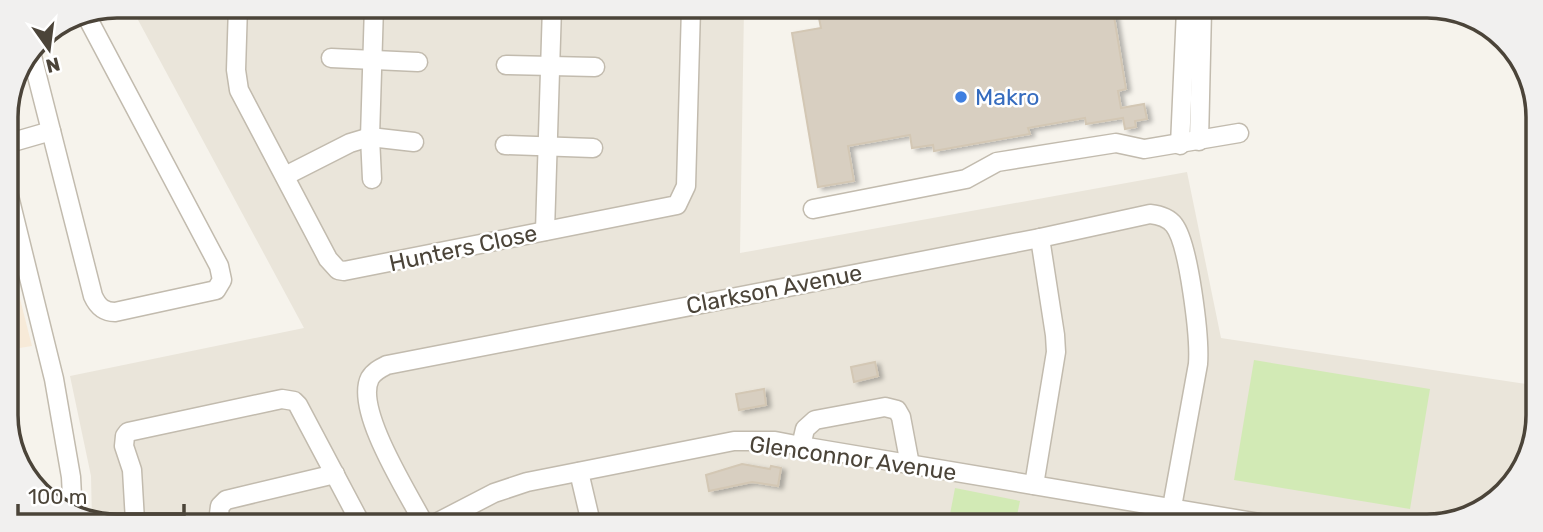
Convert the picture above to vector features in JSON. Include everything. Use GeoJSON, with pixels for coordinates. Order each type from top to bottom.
{"type":"FeatureCollection","features":[{"type":"Feature","properties":{"kind":"street","name":"Hunters Close"},"geometry":{"type":"LineString","coordinates":[[238,18],[236,70],[239,90],[328,260],[338,270],[344,271],[671,208],[681,200],[685,187],[691,18]]}},
{"type":"Feature","properties":{"kind":"street"},"geometry":{"type":"LineString","coordinates":[[372,179],[370,137],[374,18]]}},
{"type":"Feature","properties":{"kind":"street"},"geometry":{"type":"LineString","coordinates":[[545,231],[552,18]]}},
{"type":"Feature","properties":{"kind":"street"},"geometry":{"type":"LineString","coordinates":[[1180,145],[1186,18]]}},
{"type":"Feature","properties":{"kind":"street"},"geometry":{"type":"LineString","coordinates":[[1199,141],[1202,18]]}},
{"type":"Feature","properties":{"kind":"street"},"geometry":{"type":"LineString","coordinates":[[34,63],[93,296],[99,307],[108,312],[116,312],[210,293],[220,286],[222,274],[219,266],[89,22]]}},
{"type":"Feature","properties":{"kind":"street"},"geometry":{"type":"LineString","coordinates":[[331,58],[418,62]]}},
{"type":"Feature","properties":{"kind":"street"},"geometry":{"type":"LineString","coordinates":[[506,65],[595,67]]}},
{"type":"Feature","properties":{"kind":"street"},"geometry":{"type":"LineString","coordinates":[[18,141],[51,131]]}},
{"type":"Feature","properties":{"kind":"street"},"geometry":{"type":"LineString","coordinates":[[813,209],[966,178],[997,162],[1116,143],[1144,149],[1180,145],[1239,133]]}},
{"type":"Feature","properties":{"kind":"street"},"geometry":{"type":"LineString","coordinates":[[285,176],[350,143],[370,137],[414,142]]}},
{"type":"Feature","properties":{"kind":"street"},"geometry":{"type":"LineString","coordinates":[[505,145],[593,148]]}},
{"type":"Feature","properties":{"kind":"street","name":"Clarkson Avenue"},"geometry":{"type":"LineString","coordinates":[[419,514],[375,429],[368,400],[370,379],[376,371],[400,361],[1040,238],[1150,214],[1168,219],[1178,230],[1186,260],[1199,344],[1198,364],[1172,507]]}},
{"type":"Feature","properties":{"kind":"street"},"geometry":{"type":"LineString","coordinates":[[18,233],[54,379],[73,504]]}},
{"type":"Feature","properties":{"kind":"street"},"geometry":{"type":"LineString","coordinates":[[1034,485],[1056,352],[1040,238]]}},
{"type":"Feature","properties":{"kind":"street"},"geometry":{"type":"LineString","coordinates":[[135,514],[132,470],[123,441],[133,429],[288,400],[298,405],[356,514]]}},
{"type":"Feature","properties":{"kind":"street"},"geometry":{"type":"LineString","coordinates":[[801,446],[805,429],[815,420],[892,408],[901,416],[910,465]]}},
{"type":"Feature","properties":{"kind":"street","name":"Glenconnor Avenue"},"geometry":{"type":"LineString","coordinates":[[453,514],[494,493],[527,482],[734,441],[754,440],[1211,514]]}},
{"type":"Feature","properties":{"kind":"street"},"geometry":{"type":"LineString","coordinates":[[579,472],[589,514]]}},
{"type":"Feature","properties":{"kind":"street"},"geometry":{"type":"LineString","coordinates":[[219,514],[220,506],[226,500],[335,474]]}},
{"type":"Feature","properties":{"kind":"shaded area"},"geometry":{"type":"Polygon","coordinates":[[[137,18],[744,18],[740,253],[1187,172],[1221,338],[1526,384],[1526,415],[1525,428],[1515,459],[1496,485],[1487,494],[1464,507],[1433,514],[104,514],[92,511],[91,476],[70,376],[304,328],[137,18]]]}},
{"type":"Feature","properties":{"kind":"shaded area"},"geometry":{"type":"Polygon","coordinates":[[[18,291],[32,346],[18,348],[18,291]]]}},
{"type":"Feature","properties":{"kind":"green space"},"geometry":{"type":"Polygon","coordinates":[[[1254,360],[1430,389],[1410,509],[1234,480],[1254,360]]]}},
{"type":"Feature","properties":{"kind":"green space"},"geometry":{"type":"Polygon","coordinates":[[[955,488],[1020,501],[1017,514],[950,514],[955,488]]]}},
{"type":"Feature","properties":{"kind":"building","name":"Makro"},"geometry":{"type":"Polygon","coordinates":[[[819,18],[1114,18],[1126,89],[1118,91],[1121,108],[1144,104],[1147,119],[1135,121],[1136,127],[1125,129],[1123,118],[1086,124],[1085,118],[1028,128],[1030,134],[934,151],[933,145],[912,148],[910,135],[848,146],[854,181],[818,187],[792,33],[821,28],[819,18]]]}},
{"type":"Feature","properties":{"kind":"building"},"geometry":{"type":"Polygon","coordinates":[[[875,362],[878,376],[854,382],[851,367],[875,362]]]}},
{"type":"Feature","properties":{"kind":"building"},"geometry":{"type":"Polygon","coordinates":[[[764,389],[766,405],[739,410],[736,394],[764,389]]]}},
{"type":"Feature","properties":{"kind":"building"},"geometry":{"type":"Polygon","coordinates":[[[742,464],[770,469],[771,466],[781,468],[778,486],[752,482],[709,491],[706,475],[742,464]]]}},
{"type":"Feature","properties":{"kind":"place","name":"Makro"},"geometry":{"type":"Point","coordinates":[961,97]}}]}
